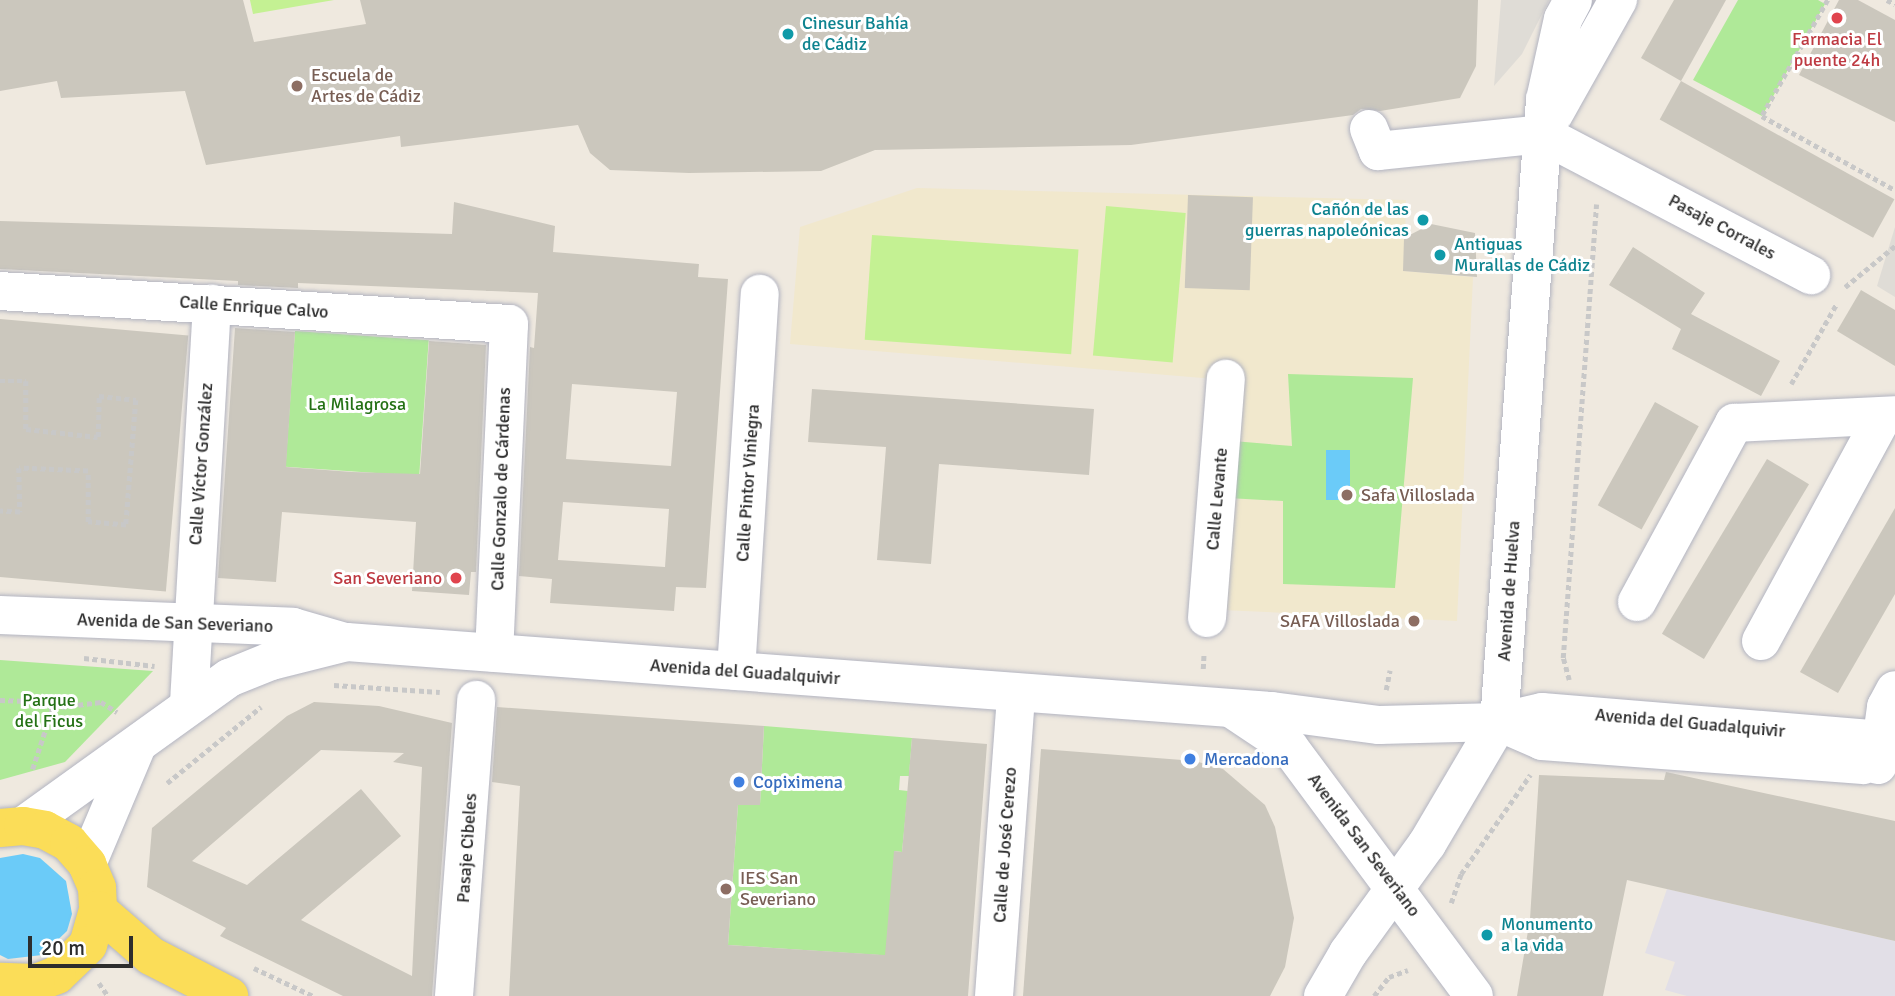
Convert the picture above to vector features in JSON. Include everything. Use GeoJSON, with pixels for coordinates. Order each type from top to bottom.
{"type":"FeatureCollection","features":[{"type":"Feature","properties":{"kind":"main road"},"geometry":{"type":"LineString","coordinates":[[9,988],[36,983],[75,962],[88,945],[98,910],[97,888],[87,864],[69,843],[45,830],[11,827]]}},
{"type":"Feature","properties":{"kind":"main road"},"geometry":{"type":"LineString","coordinates":[[98,910],[151,956],[229,996]]}},
{"type":"Feature","properties":{"kind":"street","name":"Avenida de Huelva"},"geometry":{"type":"LineString","coordinates":[[1323,996],[1475,768],[1499,722],[1542,134],[1553,59],[1563,19],[1573,0]]}},
{"type":"Feature","properties":{"kind":"street","name":"Avenida de Huelva"},"geometry":{"type":"LineString","coordinates":[[1542,134],[1618,0]]}},
{"type":"Feature","properties":{"kind":"street"},"geometry":{"type":"LineString","coordinates":[[1369,129],[1378,151],[1542,134]]}},
{"type":"Feature","properties":{"kind":"street","name":"Pasaje Corrales"},"geometry":{"type":"LineString","coordinates":[[1542,134],[1829,281]]}},
{"type":"Feature","properties":{"kind":"street","name":"Calle Enrique Calvo"},"geometry":{"type":"LineString","coordinates":[[0,291],[509,324]]}},
{"type":"Feature","properties":{"kind":"street","name":"Calle Pintor Viniegra"},"geometry":{"type":"LineString","coordinates":[[736,671],[760,294]]}},
{"type":"Feature","properties":{"kind":"street","name":"Calle Víctor González"},"geometry":{"type":"LineString","coordinates":[[189,703],[190,623],[212,304]]}},
{"type":"Feature","properties":{"kind":"street","name":"Calle Gonzalo de Cárdenas"},"geometry":{"type":"LineString","coordinates":[[494,653],[509,324]]}},
{"type":"Feature","properties":{"kind":"street","name":"Calle Levante"},"geometry":{"type":"LineString","coordinates":[[1207,618],[1226,379]]}},
{"type":"Feature","properties":{"kind":"street"},"geometry":{"type":"LineString","coordinates":[[1637,602],[1734,423],[1767,424],[1889,415]]}},
{"type":"Feature","properties":{"kind":"street"},"geometry":{"type":"LineString","coordinates":[[1761,641],[1889,415]]}},
{"type":"Feature","properties":{"kind":"street","name":"Avenida de San Severiano"},"geometry":{"type":"LineString","coordinates":[[0,615],[293,627],[347,642]]}},
{"type":"Feature","properties":{"kind":"street","name":"Avenida del Guadalquivir"},"geometry":{"type":"LineString","coordinates":[[11,827],[137,746],[189,703],[229,678],[271,662],[347,642],[1235,711],[1379,725],[1499,722],[1542,712],[1889,748]]}},
{"type":"Feature","properties":{"kind":"street"},"geometry":{"type":"LineString","coordinates":[[1889,748],[1886,707],[1895,690]]}},
{"type":"Feature","properties":{"kind":"street","name":"Calle de José Cerezo"},"geometry":{"type":"LineString","coordinates":[[994,996],[1016,694]]}},
{"type":"Feature","properties":{"kind":"street","name":"Pasaje Cibeles"},"geometry":{"type":"LineString","coordinates":[[454,996],[476,701]]}},
{"type":"Feature","properties":{"kind":"street","name":"Avenida San Severiano"},"geometry":{"type":"LineString","coordinates":[[1235,711],[1289,747],[1395,885],[1475,996]]}},
{"type":"Feature","properties":{"kind":"street","name":"Avenida del Guadalquivir"},"geometry":{"type":"LineString","coordinates":[[87,864],[103,819],[137,746]]}},
{"type":"Feature","properties":{"kind":"path"},"geometry":{"type":"LineString","coordinates":[[1828,0],[1762,116],[1895,190]]}},
{"type":"Feature","properties":{"kind":"path"},"geometry":{"type":"LineString","coordinates":[[1887,0],[1895,4]]}},
{"type":"Feature","properties":{"kind":"path"},"geometry":{"type":"LineString","coordinates":[[1570,682],[1563,659],[1596,195]]}},
{"type":"Feature","properties":{"kind":"path"},"geometry":{"type":"LineString","coordinates":[[1767,424],[1829,281],[1895,246]]}},
{"type":"Feature","properties":{"kind":"path"},"geometry":{"type":"LineString","coordinates":[[0,381],[26,381],[26,429],[98,437],[99,396],[136,400],[126,525],[88,522],[88,471],[19,468],[20,512],[0,511]]}},
{"type":"Feature","properties":{"kind":"path"},"geometry":{"type":"LineString","coordinates":[[324,684],[442,692],[476,701]]}},
{"type":"Feature","properties":{"kind":"path"},"geometry":{"type":"LineString","coordinates":[[0,700],[34,701],[52,708],[101,702],[117,712]]}},
{"type":"Feature","properties":{"kind":"path"},"geometry":{"type":"LineString","coordinates":[[167,783],[270,701]]}},
{"type":"Feature","properties":{"kind":"path"},"geometry":{"type":"LineString","coordinates":[[31,774],[52,708]]}},
{"type":"Feature","properties":{"kind":"path"},"geometry":{"type":"LineString","coordinates":[[1452,908],[1450,899],[1461,874],[1527,776],[1536,772]]}},
{"type":"Feature","properties":{"kind":"path"},"geometry":{"type":"LineString","coordinates":[[1374,996],[1389,977],[1410,970],[1421,977]]}},
{"type":"Feature","properties":{"kind":"path"},"geometry":{"type":"LineString","coordinates":[[105,980],[99,983],[108,996]]}},
{"type":"Feature","properties":{"kind":"shaded area"},"geometry":{"type":"Polygon","coordinates":[[[1501,0],[1549,0],[1522,54],[1494,86],[1501,0]]]}},
{"type":"Feature","properties":{"kind":"shaded area","name":"Safa Villoslada"},"geometry":{"type":"Polygon","coordinates":[[[917,188],[1406,200],[1404,271],[1473,277],[1457,621],[1222,610],[1239,381],[790,344],[800,227],[917,188]]]}},
{"type":"Feature","properties":{"kind":"shaded area"},"geometry":{"type":"Polygon","coordinates":[[[1895,227],[1895,297],[1877,286],[1895,227]]]}},
{"type":"Feature","properties":{"kind":"shaded area"},"geometry":{"type":"Polygon","coordinates":[[[1667,889],[1895,941],[1895,996],[1687,996],[1665,990],[1675,962],[1645,953],[1667,889]]]}},
{"type":"Feature","properties":{"kind":"green space"},"geometry":{"type":"Polygon","coordinates":[[[250,0],[334,0],[253,14],[250,0]]]}},
{"type":"Feature","properties":{"kind":"green space"},"geometry":{"type":"Polygon","coordinates":[[[1738,0],[1818,0],[1825,4],[1762,116],[1693,80],[1738,0]]]}},
{"type":"Feature","properties":{"kind":"green space"},"geometry":{"type":"Polygon","coordinates":[[[1106,206],[1186,213],[1173,362],[1093,355],[1106,206]]]}},
{"type":"Feature","properties":{"kind":"green space"},"geometry":{"type":"Polygon","coordinates":[[[872,235],[1078,249],[1071,354],[865,340],[872,235]]]}},
{"type":"Feature","properties":{"kind":"green space","name":"La Milagrosa"},"geometry":{"type":"Polygon","coordinates":[[[295,331],[429,340],[419,476],[286,467],[295,331]]]}},
{"type":"Feature","properties":{"kind":"green space"},"geometry":{"type":"Polygon","coordinates":[[[1288,374],[1413,378],[1395,588],[1283,584],[1283,501],[1228,498],[1233,441],[1292,446],[1288,374]]]}},
{"type":"Feature","properties":{"kind":"green space","name":"Parque del Ficus"},"geometry":{"type":"Polygon","coordinates":[[[0,660],[153,671],[65,762],[0,780],[0,660]]]}},
{"type":"Feature","properties":{"kind":"green space"},"geometry":{"type":"Polygon","coordinates":[[[764,726],[912,738],[909,776],[900,776],[899,790],[908,791],[902,852],[894,851],[895,956],[728,945],[738,805],[760,804],[764,726]]]}},
{"type":"Feature","properties":{"kind":"water"},"geometry":{"type":"Polygon","coordinates":[[[1326,450],[1350,450],[1350,500],[1326,500],[1326,450]]]}},
{"type":"Feature","properties":{"kind":"water"},"geometry":{"type":"Polygon","coordinates":[[[23,854],[40,858],[66,881],[72,914],[67,931],[42,955],[8,959],[0,955],[0,858],[23,854]]]}},
{"type":"Feature","properties":{"kind":"building"},"geometry":{"type":"Polygon","coordinates":[[[0,0],[243,0],[254,42],[366,24],[360,0],[1478,0],[1476,66],[1460,98],[1380,111],[1361,109],[1353,115],[1131,145],[875,150],[821,171],[689,173],[610,170],[590,153],[578,125],[401,147],[400,136],[206,165],[185,91],[61,98],[57,81],[0,91],[0,0]]]}},
{"type":"Feature","properties":{"kind":"building"},"geometry":{"type":"Polygon","coordinates":[[[1674,0],[1726,0],[1681,81],[1641,58],[1674,0]]]}},
{"type":"Feature","properties":{"kind":"building"},"geometry":{"type":"Polygon","coordinates":[[[1839,0],[1858,0],[1895,20],[1895,122],[1799,75],[1839,0]]]}},
{"type":"Feature","properties":{"kind":"building"},"geometry":{"type":"Polygon","coordinates":[[[1681,81],[1894,199],[1873,238],[1660,119],[1681,81]]]}},
{"type":"Feature","properties":{"kind":"building"},"geometry":{"type":"Polygon","coordinates":[[[1188,195],[1253,197],[1250,290],[1185,288],[1188,195]]]}},
{"type":"Feature","properties":{"kind":"building"},"geometry":{"type":"Polygon","coordinates":[[[454,202],[555,226],[553,252],[699,264],[698,277],[728,279],[706,588],[676,587],[674,611],[550,603],[552,579],[519,576],[530,347],[534,348],[538,293],[298,283],[298,288],[238,285],[238,281],[0,269],[0,221],[452,234],[454,202]],[[572,384],[566,459],[671,466],[677,392],[572,384]],[[563,502],[558,560],[665,567],[669,509],[563,502]]]}},
{"type":"Feature","properties":{"kind":"building","name":"Antiguas Murallas de Cádiz"},"geometry":{"type":"Polygon","coordinates":[[[1431,224],[1475,233],[1477,277],[1403,271],[1404,238],[1431,224]]]}},
{"type":"Feature","properties":{"kind":"building"},"geometry":{"type":"Polygon","coordinates":[[[1633,247],[1705,293],[1691,314],[1780,361],[1761,396],[1672,349],[1681,329],[1609,285],[1633,247]]]}},
{"type":"Feature","properties":{"kind":"building"},"geometry":{"type":"Polygon","coordinates":[[[1861,290],[1895,310],[1895,366],[1837,331],[1861,290]]]}},
{"type":"Feature","properties":{"kind":"building"},"geometry":{"type":"Polygon","coordinates":[[[0,319],[188,335],[166,591],[0,577],[0,319]]]}},
{"type":"Feature","properties":{"kind":"building"},"geometry":{"type":"Polygon","coordinates":[[[235,328],[295,332],[286,467],[352,472],[420,474],[429,341],[486,345],[476,572],[471,572],[469,595],[412,591],[416,522],[282,512],[276,582],[218,578],[235,328]]]}},
{"type":"Feature","properties":{"kind":"building"},"geometry":{"type":"Polygon","coordinates":[[[812,389],[1094,409],[1089,475],[939,464],[931,564],[877,560],[886,447],[808,442],[812,389]]]}},
{"type":"Feature","properties":{"kind":"building"},"geometry":{"type":"Polygon","coordinates":[[[1655,402],[1699,426],[1642,529],[1598,505],[1655,402]]]}},
{"type":"Feature","properties":{"kind":"building"},"geometry":{"type":"Polygon","coordinates":[[[1767,459],[1809,484],[1704,659],[1662,634],[1767,459]]]}},
{"type":"Feature","properties":{"kind":"building"},"geometry":{"type":"Polygon","coordinates":[[[1895,508],[1895,594],[1838,693],[1800,672],[1895,508]]]}},
{"type":"Feature","properties":{"kind":"building"},"geometry":{"type":"Polygon","coordinates":[[[314,702],[379,706],[452,723],[432,996],[343,996],[220,936],[226,928],[147,887],[152,828],[287,716],[314,702]],[[321,750],[192,861],[247,885],[361,789],[401,836],[301,920],[412,976],[422,767],[393,762],[404,753],[321,750]]]}},
{"type":"Feature","properties":{"kind":"building","name":"IES San Severiano"},"geometry":{"type":"Polygon","coordinates":[[[497,707],[764,726],[760,805],[738,805],[728,945],[885,955],[894,851],[902,852],[912,738],[987,744],[968,996],[509,996],[520,786],[492,782],[497,707]]]}},
{"type":"Feature","properties":{"kind":"building"},"geometry":{"type":"Polygon","coordinates":[[[1041,749],[1195,761],[1223,769],[1265,805],[1275,827],[1294,918],[1285,967],[1270,996],[1023,996],[1041,749]]]}},
{"type":"Feature","properties":{"kind":"building"},"geometry":{"type":"Polygon","coordinates":[[[1666,772],[1895,821],[1895,941],[1627,880],[1603,996],[1517,996],[1530,919],[1539,775],[1664,780],[1666,772]]]}},
{"type":"Feature","properties":{"kind":"place","name":"Farmacia El puente 24h"},"geometry":{"type":"Point","coordinates":[1837,18]}},
{"type":"Feature","properties":{"kind":"place","name":"Cinesur Bahía de Cádiz"},"geometry":{"type":"Point","coordinates":[788,34]}},
{"type":"Feature","properties":{"kind":"place","name":"Escuela de Artes de Cádiz"},"geometry":{"type":"Point","coordinates":[297,86]}},
{"type":"Feature","properties":{"kind":"place","name":"Cañón de las guerras napoleónicas"},"geometry":{"type":"Point","coordinates":[1423,220]}},
{"type":"Feature","properties":{"kind":"place","name":"Antiguas Murallas de Cádiz"},"geometry":{"type":"Point","coordinates":[1440,255]}},
{"type":"Feature","properties":{"kind":"place","name":"Safa Villoslada"},"geometry":{"type":"Point","coordinates":[1347,495]}},
{"type":"Feature","properties":{"kind":"place","name":"San Severiano"},"geometry":{"type":"Point","coordinates":[456,578]}},
{"type":"Feature","properties":{"kind":"place","name":"SAFA Villoslada"},"geometry":{"type":"Point","coordinates":[1414,621]}},
{"type":"Feature","properties":{"kind":"place","name":"Mercadona"},"geometry":{"type":"Point","coordinates":[1190,759]}},
{"type":"Feature","properties":{"kind":"place","name":"Copiximena"},"geometry":{"type":"Point","coordinates":[739,782]}},
{"type":"Feature","properties":{"kind":"place","name":"IES San Severiano"},"geometry":{"type":"Point","coordinates":[726,889]}},
{"type":"Feature","properties":{"kind":"place","name":"Monumento a la vida"},"geometry":{"type":"Point","coordinates":[1487,935]}}]}
